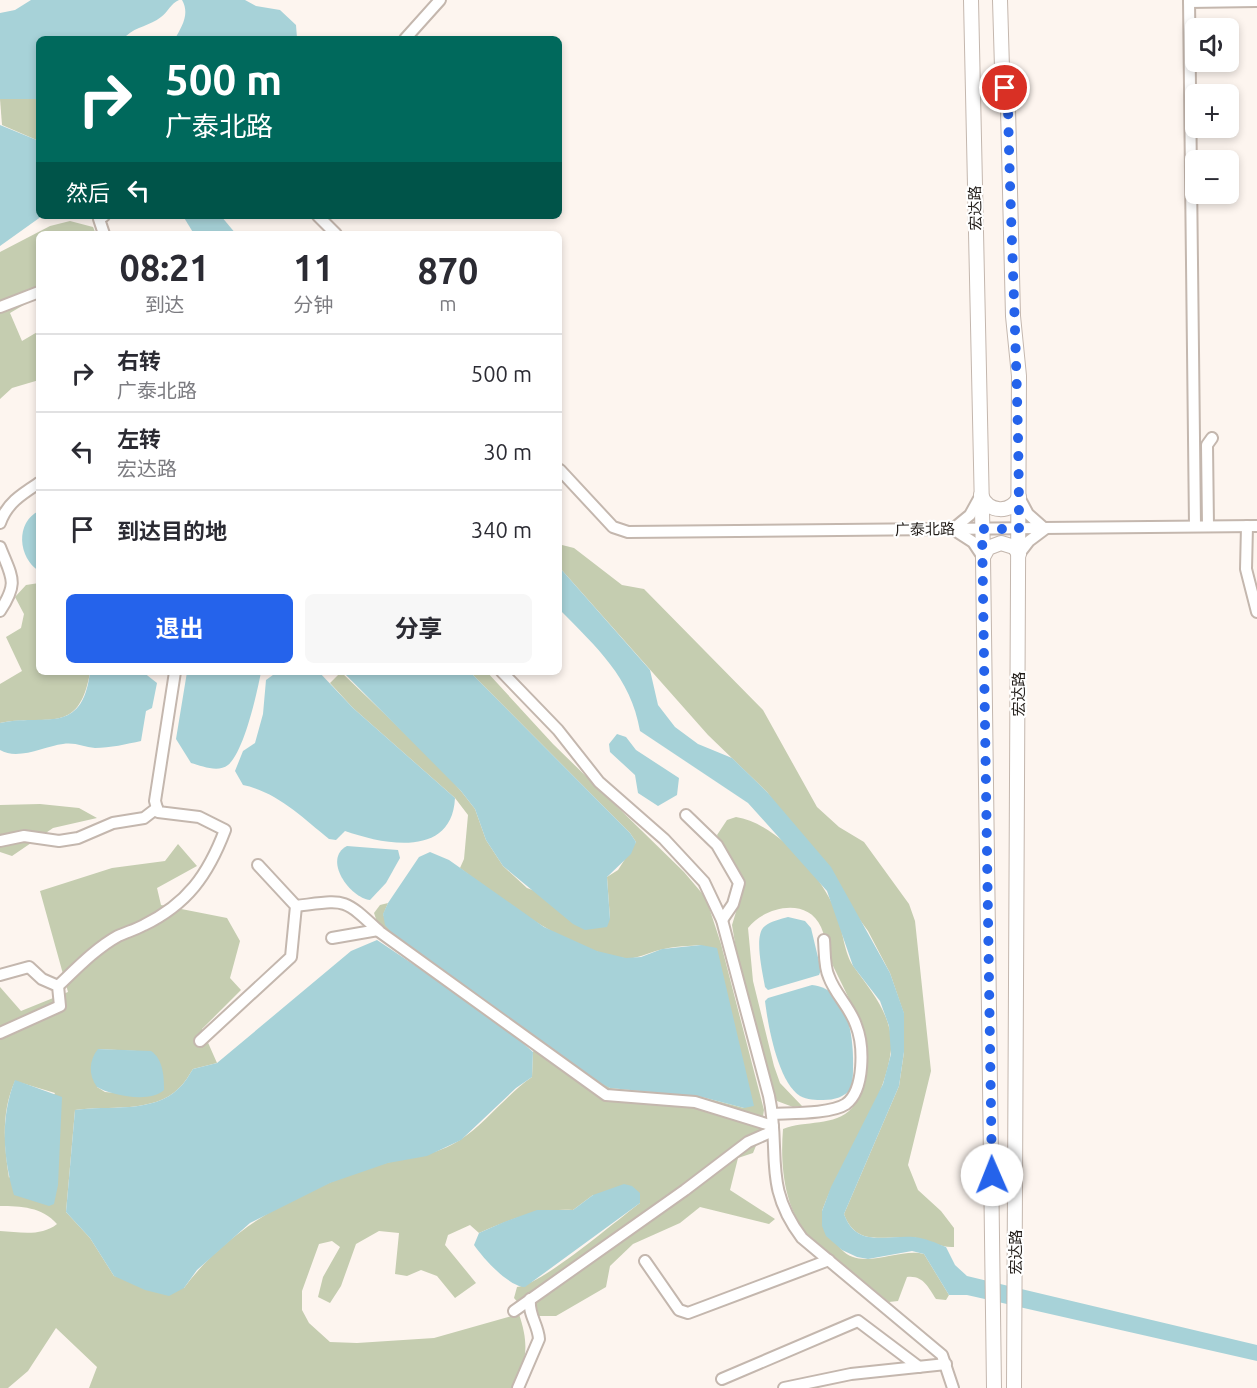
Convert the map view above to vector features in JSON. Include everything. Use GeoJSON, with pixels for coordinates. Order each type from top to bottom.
{"type":"FeatureCollection","features":[{"type":"Feature","properties":{"kind":"main road","name":"宏达路"},"geometry":{"type":"LineString","coordinates":[[971,0],[983,557],[995,1324],[994,1388]]}},
{"type":"Feature","properties":{"kind":"main road","name":"宏达路"},"geometry":{"type":"LineString","coordinates":[[1000,0],[1002,68],[1008,108],[1013,316],[1019,376],[1014,1388]]}},
{"type":"Feature","properties":{"kind":"main road"},"geometry":{"type":"LineString","coordinates":[[981,495],[986,503],[998,510],[1010,507],[1019,497]]}},
{"type":"Feature","properties":{"kind":"main road"},"geometry":{"type":"LineString","coordinates":[[983,557],[988,548],[1001,543],[1014,547],[1019,554]]}},
{"type":"Feature","properties":{"kind":"street"},"geometry":{"type":"LineString","coordinates":[[408,36],[440,0]]}},
{"type":"Feature","properties":{"kind":"street"},"geometry":{"type":"LineString","coordinates":[[1195,526],[1189,1],[1257,1]]}},
{"type":"Feature","properties":{"kind":"street"},"geometry":{"type":"LineString","coordinates":[[321,219],[333,231]]}},
{"type":"Feature","properties":{"kind":"street"},"geometry":{"type":"LineString","coordinates":[[0,307],[36,293]]}},
{"type":"Feature","properties":{"kind":"street"},"geometry":{"type":"LineString","coordinates":[[1208,526],[1207,445],[1212,438]]}},
{"type":"Feature","properties":{"kind":"street","name":"广泰北路"},"geometry":{"type":"LineString","coordinates":[[562,472],[613,527],[628,532],[1252,526]]}},
{"type":"Feature","properties":{"kind":"street"},"geometry":{"type":"LineString","coordinates":[[0,523],[4,512],[16,498],[36,485]]}},
{"type":"Feature","properties":{"kind":"street"},"geometry":{"type":"LineString","coordinates":[[981,495],[970,515],[953,529],[973,542],[983,557]]}},
{"type":"Feature","properties":{"kind":"street"},"geometry":{"type":"LineString","coordinates":[[1019,497],[1028,514],[1045,529],[1033,537],[1019,554]]}},
{"type":"Feature","properties":{"kind":"street"},"geometry":{"type":"LineString","coordinates":[[1252,526],[1246,569],[1257,612]]}},
{"type":"Feature","properties":{"kind":"street"},"geometry":{"type":"LineString","coordinates":[[0,548],[14,584],[12,593],[0,611]]}},
{"type":"Feature","properties":{"kind":"street"},"geometry":{"type":"LineString","coordinates":[[58,986],[78,966],[117,936],[160,916],[191,893],[201,882],[225,830],[200,817],[158,812],[155,801],[175,675]]}},
{"type":"Feature","properties":{"kind":"street"},"geometry":{"type":"LineString","coordinates":[[505,675],[558,730],[600,782],[664,839],[704,882],[722,920],[773,1114],[774,1175],[782,1206],[802,1238],[942,1355],[953,1388]]}},
{"type":"Feature","properties":{"kind":"street"},"geometry":{"type":"LineString","coordinates":[[0,841],[24,836],[59,841],[78,838],[113,823],[144,818],[157,808]]}},
{"type":"Feature","properties":{"kind":"street"},"geometry":{"type":"LineString","coordinates":[[686,815],[717,845],[739,883],[733,904],[722,920]]}},
{"type":"Feature","properties":{"kind":"street"},"geometry":{"type":"LineString","coordinates":[[200,1041],[291,957],[296,906],[258,865]]}},
{"type":"Feature","properties":{"kind":"street"},"geometry":{"type":"LineString","coordinates":[[296,906],[337,901],[351,905],[378,930],[606,1095],[695,1102],[733,1112],[773,1128]]}},
{"type":"Feature","properties":{"kind":"street"},"geometry":{"type":"LineString","coordinates":[[332,938],[378,930]]}},
{"type":"Feature","properties":{"kind":"street"},"geometry":{"type":"LineString","coordinates":[[773,1114],[819,1111],[845,1105],[853,1095],[858,1082],[861,1066],[857,1026],[828,976],[824,940]]}},
{"type":"Feature","properties":{"kind":"street"},"geometry":{"type":"LineString","coordinates":[[0,975],[29,967],[42,979],[58,986]]}},
{"type":"Feature","properties":{"kind":"street"},"geometry":{"type":"LineString","coordinates":[[0,1033],[60,1006],[58,986]]}},
{"type":"Feature","properties":{"kind":"street"},"geometry":{"type":"LineString","coordinates":[[514,1311],[685,1190],[748,1142],[773,1128]]}},
{"type":"Feature","properties":{"kind":"street"},"geometry":{"type":"LineString","coordinates":[[645,1261],[679,1310],[688,1313],[829,1260]]}},
{"type":"Feature","properties":{"kind":"street"},"geometry":{"type":"LineString","coordinates":[[518,1388],[538,1339],[538,1332],[531,1321],[530,1299]]}},
{"type":"Feature","properties":{"kind":"street"},"geometry":{"type":"LineString","coordinates":[[722,1380],[858,1322],[919,1367]]}},
{"type":"Feature","properties":{"kind":"street"},"geometry":{"type":"LineString","coordinates":[[784,1388],[851,1374],[946,1364]]}},
{"type":"Feature","properties":{"kind":"green space"},"geometry":{"type":"Polygon","coordinates":[[[0,99],[36,99],[36,140],[2,125],[0,99]]]}},
{"type":"Feature","properties":{"kind":"green space"},"geometry":{"type":"Polygon","coordinates":[[[70,221],[93,227],[95,231],[40,231],[70,221]]]}},
{"type":"Feature","properties":{"kind":"green space"},"geometry":{"type":"Polygon","coordinates":[[[36,233],[36,298],[10,313],[22,341],[36,333],[36,381],[12,388],[0,399],[0,252],[36,233]]]}},
{"type":"Feature","properties":{"kind":"green space"},"geometry":{"type":"Polygon","coordinates":[[[562,545],[574,548],[622,585],[644,589],[763,710],[817,807],[839,827],[864,842],[909,904],[915,921],[931,1071],[908,1165],[918,1190],[941,1211],[954,1228],[954,1247],[917,1238],[865,1236],[850,1225],[844,1214],[899,1086],[904,1052],[904,1014],[890,973],[868,931],[767,792],[708,735],[562,570],[562,545]]]}},
{"type":"Feature","properties":{"kind":"green space"},"geometry":{"type":"Polygon","coordinates":[[[36,583],[36,675],[89,675],[85,693],[78,706],[69,715],[45,720],[0,723],[0,684],[22,671],[6,637],[21,628],[24,614],[15,597],[26,585],[36,583]]]}},
{"type":"Feature","properties":{"kind":"green space"},"geometry":{"type":"Polygon","coordinates":[[[338,675],[344,675],[438,765],[475,809],[486,840],[503,866],[527,888],[610,919],[607,877],[618,870],[636,842],[630,833],[473,675],[490,675],[553,744],[684,872],[706,898],[721,944],[764,1110],[760,1136],[753,1153],[738,1158],[730,1190],[775,1219],[769,1224],[700,1207],[680,1223],[633,1244],[610,1266],[606,1287],[556,1316],[530,1316],[514,1298],[517,1287],[543,1276],[640,1203],[593,1195],[573,1210],[548,1211],[525,1216],[479,1233],[470,1225],[448,1235],[445,1245],[476,1283],[455,1298],[437,1276],[421,1270],[407,1276],[395,1274],[399,1233],[379,1231],[356,1244],[341,1286],[330,1303],[318,1297],[323,1277],[340,1247],[332,1241],[319,1244],[302,1291],[302,1310],[309,1323],[330,1342],[357,1343],[434,1338],[519,1314],[525,1351],[515,1388],[89,1388],[97,1367],[56,1328],[28,1371],[8,1388],[0,1388],[0,1231],[37,1232],[57,1224],[38,1211],[23,1207],[0,1206],[0,987],[21,1011],[68,992],[40,891],[112,868],[165,861],[178,844],[197,866],[157,888],[161,905],[227,918],[240,941],[230,978],[241,990],[202,1029],[217,1063],[193,1069],[179,1088],[157,1102],[130,1107],[75,1110],[66,1212],[90,1238],[114,1276],[184,1288],[203,1265],[225,1245],[274,1210],[301,1195],[357,1172],[451,1145],[469,1133],[532,1077],[533,1052],[537,1045],[379,928],[374,913],[380,905],[388,903],[383,915],[610,1088],[702,1097],[744,1108],[701,945],[669,948],[640,957],[624,958],[602,953],[559,935],[517,909],[460,868],[464,859],[468,815],[455,798],[353,708],[330,683],[338,675]],[[98,1049],[97,1087],[105,1092],[149,1096],[137,1051],[98,1049]],[[15,1081],[7,1105],[5,1129],[9,1178],[55,1093],[15,1081]]]}},
{"type":"Feature","properties":{"kind":"green space"},"geometry":{"type":"Polygon","coordinates":[[[40,804],[79,808],[97,818],[53,828],[12,856],[0,852],[0,805],[40,804]]]}},
{"type":"Feature","properties":{"kind":"green space"},"geometry":{"type":"Polygon","coordinates":[[[736,817],[752,821],[783,841],[797,854],[822,885],[837,915],[851,962],[882,1008],[890,1031],[890,1057],[878,1097],[839,1172],[822,1211],[838,1245],[849,1256],[870,1259],[914,1253],[924,1254],[949,1295],[946,1300],[936,1299],[921,1280],[907,1277],[898,1301],[889,1302],[809,1237],[794,1213],[783,1172],[783,1129],[828,1121],[845,1114],[852,1108],[861,1090],[866,1067],[864,1038],[855,1011],[833,965],[821,927],[815,917],[796,908],[785,908],[774,910],[755,921],[748,928],[753,981],[774,1066],[780,1083],[802,1106],[793,1107],[777,1101],[767,1077],[737,955],[732,925],[742,892],[717,835],[727,820],[736,817]]]}},
{"type":"Feature","properties":{"kind":"water"},"geometry":{"type":"Polygon","coordinates":[[[31,0],[179,0],[157,20],[126,36],[36,36],[36,99],[0,99],[0,13],[15,10],[31,0]]]}},
{"type":"Feature","properties":{"kind":"water"},"geometry":{"type":"Polygon","coordinates":[[[182,0],[245,0],[256,6],[280,10],[296,25],[297,36],[176,36],[185,15],[182,0]]]}},
{"type":"Feature","properties":{"kind":"water"},"geometry":{"type":"Polygon","coordinates":[[[0,125],[36,140],[38,219],[0,246],[0,125]]]}},
{"type":"Feature","properties":{"kind":"water"},"geometry":{"type":"Polygon","coordinates":[[[185,219],[224,219],[234,231],[192,231],[185,219]]]}},
{"type":"Feature","properties":{"kind":"water"},"geometry":{"type":"Polygon","coordinates":[[[36,513],[36,568],[27,558],[22,540],[26,523],[36,513]]]}},
{"type":"Feature","properties":{"kind":"water"},"geometry":{"type":"Polygon","coordinates":[[[562,570],[650,670],[658,705],[675,727],[698,744],[732,758],[767,792],[831,867],[890,973],[904,1013],[904,1052],[899,1086],[844,1214],[849,1225],[864,1236],[918,1238],[946,1247],[955,1265],[967,1276],[1257,1345],[1257,1361],[967,1295],[949,1295],[924,1254],[912,1251],[868,1259],[857,1257],[842,1250],[826,1236],[822,1226],[822,1211],[831,1187],[883,1084],[891,1054],[889,1026],[880,1001],[853,966],[827,891],[748,803],[640,731],[629,695],[599,650],[562,612],[562,570]]]}},
{"type":"Feature","properties":{"kind":"water"},"geometry":{"type":"Polygon","coordinates":[[[89,675],[147,675],[157,683],[152,708],[146,711],[141,741],[101,748],[63,744],[15,754],[0,750],[0,723],[46,720],[70,714],[79,706],[86,692],[89,675]]]}},
{"type":"Feature","properties":{"kind":"water"},"geometry":{"type":"Polygon","coordinates":[[[187,675],[260,675],[244,735],[234,758],[228,765],[210,768],[191,763],[176,739],[187,675]]]}},
{"type":"Feature","properties":{"kind":"water"},"geometry":{"type":"Polygon","coordinates":[[[273,675],[322,675],[353,708],[455,798],[451,817],[442,830],[429,838],[414,842],[397,843],[345,831],[336,840],[329,839],[278,799],[243,785],[235,771],[243,751],[255,743],[263,714],[266,680],[273,675]]]}},
{"type":"Feature","properties":{"kind":"water"},"geometry":{"type":"Polygon","coordinates":[[[346,675],[473,675],[630,833],[636,842],[631,854],[607,877],[610,919],[607,927],[585,930],[573,924],[503,866],[486,840],[475,809],[461,791],[346,675]]]}},
{"type":"Feature","properties":{"kind":"water"},"geometry":{"type":"Polygon","coordinates":[[[617,734],[626,737],[636,750],[679,778],[677,795],[658,806],[638,793],[635,775],[610,752],[609,744],[617,734]]]}},
{"type":"Feature","properties":{"kind":"water"},"geometry":{"type":"Polygon","coordinates":[[[347,846],[398,850],[400,858],[386,883],[370,900],[354,893],[338,868],[337,860],[340,852],[347,846]]]}},
{"type":"Feature","properties":{"kind":"water"},"geometry":{"type":"Polygon","coordinates":[[[430,852],[449,860],[544,927],[597,951],[626,958],[641,957],[662,949],[701,945],[717,948],[754,1106],[744,1108],[702,1097],[610,1088],[594,1080],[392,933],[385,925],[383,914],[388,903],[419,857],[430,852]]]}},
{"type":"Feature","properties":{"kind":"water"},"geometry":{"type":"Polygon","coordinates":[[[788,917],[805,921],[811,928],[821,970],[819,975],[768,990],[765,987],[760,955],[761,930],[770,923],[788,917]]]}},
{"type":"Feature","properties":{"kind":"water"},"geometry":{"type":"Polygon","coordinates":[[[377,940],[498,1021],[533,1052],[532,1077],[516,1088],[461,1140],[427,1156],[388,1163],[330,1183],[250,1223],[197,1270],[184,1288],[169,1296],[145,1290],[114,1276],[90,1238],[66,1212],[75,1110],[144,1105],[169,1096],[183,1084],[193,1069],[217,1063],[351,951],[377,940]]]}},
{"type":"Feature","properties":{"kind":"water"},"geometry":{"type":"Polygon","coordinates":[[[812,985],[826,989],[837,998],[844,1011],[852,1042],[852,1088],[842,1096],[831,1099],[806,1098],[792,1089],[775,1053],[766,1012],[765,1001],[768,998],[812,985]]]}},
{"type":"Feature","properties":{"kind":"water"},"geometry":{"type":"Polygon","coordinates":[[[98,1049],[151,1051],[160,1063],[164,1090],[150,1096],[131,1097],[97,1087],[92,1078],[91,1068],[98,1049]]]}},
{"type":"Feature","properties":{"kind":"water"},"geometry":{"type":"Polygon","coordinates":[[[15,1080],[62,1097],[58,1185],[54,1204],[49,1206],[14,1195],[10,1181],[5,1123],[15,1080]]]}},
{"type":"Feature","properties":{"kind":"water"},"geometry":{"type":"Polygon","coordinates":[[[624,1184],[632,1186],[640,1193],[640,1203],[525,1287],[504,1277],[474,1245],[479,1233],[504,1222],[537,1210],[573,1210],[593,1195],[624,1184]]]}},
{"type":"Feature","properties":{"kind":"route"},"geometry":{"type":"LineString","coordinates":[[992,1175],[982,529],[1019,529],[1019,376],[1013,316],[1008,108],[1005,88]]}}]}
